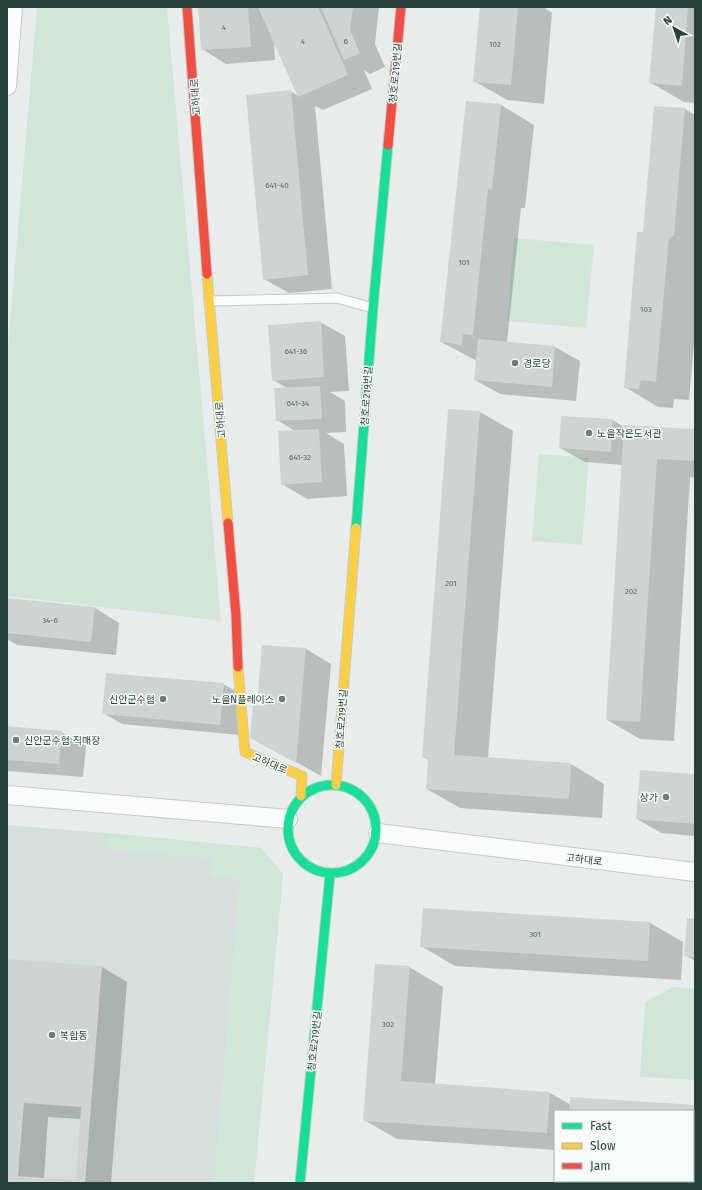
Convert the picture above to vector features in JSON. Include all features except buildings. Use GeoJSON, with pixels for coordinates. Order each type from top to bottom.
{"type":"FeatureCollection","features":[{"type":"Feature","properties":{"kind":"street"},"geometry":{"type":"LineString","coordinates":[[7,86],[13,7]]}},
{"type":"Feature","properties":{"kind":"street","name":"고하대로"},"geometry":{"type":"LineString","coordinates":[[187,7],[236,607],[239,678],[245,752],[302,776],[301,796]]}},
{"type":"Feature","properties":{"kind":"street","name":"청호로219번길"},"geometry":{"type":"LineString","coordinates":[[336,785],[373,308],[402,7]]}},
{"type":"Feature","properties":{"kind":"street"},"geometry":{"type":"LineString","coordinates":[[336,785],[356,792],[367,802],[373,813],[378,833],[365,858],[359,864],[345,872],[330,874],[316,872],[302,864],[292,852],[288,843],[286,827],[291,809],[301,796],[321,786],[336,785]]}},
{"type":"Feature","properties":{"kind":"street"},"geometry":{"type":"LineString","coordinates":[[7,795],[288,819]]}},
{"type":"Feature","properties":{"kind":"street","name":"고하대로"},"geometry":{"type":"LineString","coordinates":[[378,833],[695,872]]}},
{"type":"Feature","properties":{"kind":"street","name":"청호로219번길"},"geometry":{"type":"LineString","coordinates":[[300,1183],[330,874]]}},
{"type":"Feature","properties":{"kind":"lane"},"geometry":{"type":"LineString","coordinates":[[210,301],[337,298],[373,308]]}},
{"type":"Feature","properties":{"kind":"shaded area"},"geometry":{"type":"Polygon","coordinates":[[[7,825],[261,848],[283,874],[254,1183],[7,1183],[7,825]]]}},
{"type":"Feature","properties":{"kind":"green space"},"geometry":{"type":"Polygon","coordinates":[[[37,7],[167,7],[221,621],[7,596],[7,358],[37,7]]]}},
{"type":"Feature","properties":{"kind":"green space"},"geometry":{"type":"Polygon","coordinates":[[[514,238],[594,245],[586,328],[507,321],[514,238]]]}},
{"type":"Feature","properties":{"kind":"green space"},"geometry":{"type":"Polygon","coordinates":[[[539,454],[589,458],[582,545],[532,541],[539,454]]]}},
{"type":"Feature","properties":{"kind":"green space"},"geometry":{"type":"Polygon","coordinates":[[[106,833],[261,848],[283,874],[254,1183],[214,1183],[240,879],[210,877],[212,858],[108,850],[106,833]]]}},
{"type":"Feature","properties":{"kind":"green space"},"geometry":{"type":"Polygon","coordinates":[[[674,987],[695,989],[695,1080],[640,1077],[645,1002],[674,987]]]}},
{"type":"Feature","properties":{"kind":"traffic: fast"},"geometry":{"type":"LineString","coordinates":[[356,528],[373,308],[388,145]]}},
{"type":"Feature","properties":{"kind":"traffic: fast"},"geometry":{"type":"LineString","coordinates":[[332,785],[349,788],[357,792],[369,804],[373,812],[376,829],[373,846],[369,854],[357,866],[349,870],[332,873],[315,870],[307,866],[295,854],[291,846],[288,829],[291,812],[295,804],[307,792],[315,788],[332,785]]}},
{"type":"Feature","properties":{"kind":"traffic: fast"},"geometry":{"type":"LineString","coordinates":[[300,1183],[330,874]]}},
{"type":"Feature","properties":{"kind":"traffic: slow"},"geometry":{"type":"LineString","coordinates":[[207,274],[228,523]]}},
{"type":"Feature","properties":{"kind":"traffic: slow"},"geometry":{"type":"LineString","coordinates":[[336,785],[356,528]]}},
{"type":"Feature","properties":{"kind":"traffic: slow"},"geometry":{"type":"LineString","coordinates":[[238,667],[245,752],[302,776],[301,796]]}},
{"type":"Feature","properties":{"kind":"traffic: jam"},"geometry":{"type":"LineString","coordinates":[[187,7],[207,274]]}},
{"type":"Feature","properties":{"kind":"traffic: jam"},"geometry":{"type":"LineString","coordinates":[[388,145],[401,7]]}},
{"type":"Feature","properties":{"kind":"traffic: jam"},"geometry":{"type":"LineString","coordinates":[[228,523],[236,615],[238,667]]}},
{"type":"Feature","properties":{"kind":"place","name":"경로당"},"geometry":{"type":"Point","coordinates":[515,363]}},
{"type":"Feature","properties":{"kind":"place","name":"노을작은도서관"},"geometry":{"type":"Point","coordinates":[589,433]}},
{"type":"Feature","properties":{"kind":"place","name":"신안군수협"},"geometry":{"type":"Point","coordinates":[163,699]}},
{"type":"Feature","properties":{"kind":"place","name":"노을N플레이스"},"geometry":{"type":"Point","coordinates":[282,699]}},
{"type":"Feature","properties":{"kind":"place","name":"신안군수협 직매장"},"geometry":{"type":"Point","coordinates":[16,740]}},
{"type":"Feature","properties":{"kind":"place","name":"상가"},"geometry":{"type":"Point","coordinates":[666,797]}},
{"type":"Feature","properties":{"kind":"place","name":"복합동"},"geometry":{"type":"Point","coordinates":[52,1035]}}]}
